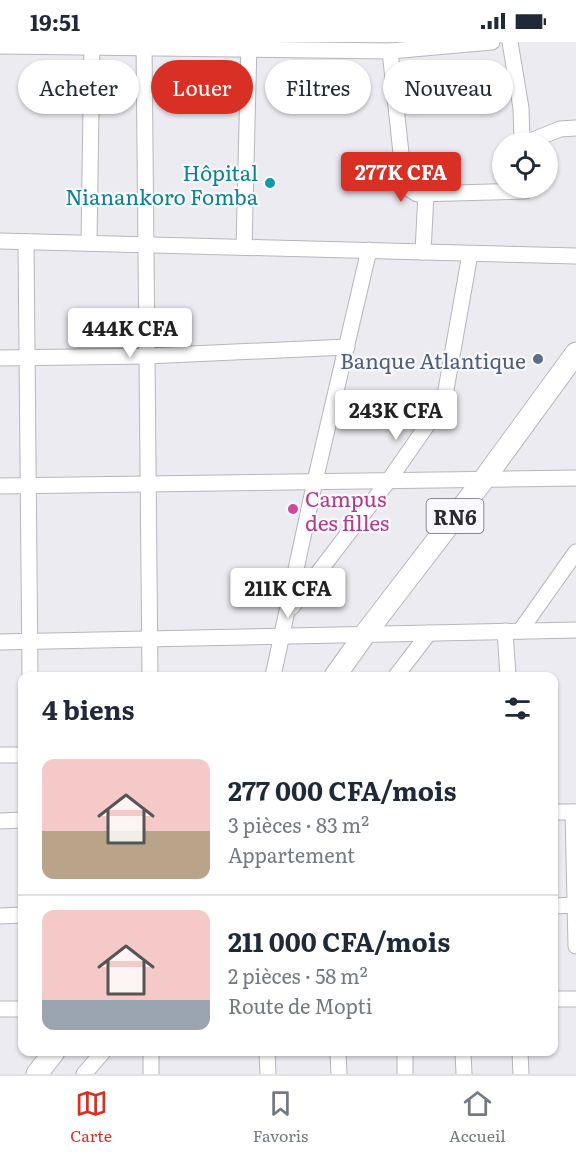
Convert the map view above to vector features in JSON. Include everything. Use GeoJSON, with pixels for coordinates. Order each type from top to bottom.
{"type":"FeatureCollection","features":[{"type":"Feature","properties":{"kind":"highway","name":"RN6"},"geometry":{"type":"LineString","coordinates":[[338,672],[576,353]]}},
{"type":"Feature","properties":{"kind":"highway"},"geometry":{"type":"LineString","coordinates":[[37,1074],[51,1056]]}},
{"type":"Feature","properties":{"kind":"street"},"geometry":{"type":"LineString","coordinates":[[0,46],[249,46],[390,51],[492,42]]}},
{"type":"Feature","properties":{"kind":"street"},"geometry":{"type":"LineString","coordinates":[[510,42],[521,132]]}},
{"type":"Feature","properties":{"kind":"street"},"geometry":{"type":"LineString","coordinates":[[89,243],[92,45]]}},
{"type":"Feature","properties":{"kind":"street"},"geometry":{"type":"LineString","coordinates":[[144,45],[150,672]]}},
{"type":"Feature","properties":{"kind":"street"},"geometry":{"type":"LineString","coordinates":[[244,247],[249,46]]}},
{"type":"Feature","properties":{"kind":"street"},"geometry":{"type":"LineString","coordinates":[[390,51],[404,181],[409,189],[417,194],[492,192]]}},
{"type":"Feature","properties":{"kind":"street"},"geometry":{"type":"LineString","coordinates":[[553,132],[576,128]]}},
{"type":"Feature","properties":{"kind":"street"},"geometry":{"type":"LineString","coordinates":[[423,252],[426,193]]}},
{"type":"Feature","properties":{"kind":"street"},"geometry":{"type":"LineString","coordinates":[[0,241],[576,256]]}},
{"type":"Feature","properties":{"kind":"street"},"geometry":{"type":"LineString","coordinates":[[26,242],[30,672]]}},
{"type":"Feature","properties":{"kind":"street"},"geometry":{"type":"LineString","coordinates":[[274,672],[315,481],[369,250]]}},
{"type":"Feature","properties":{"kind":"street"},"geometry":{"type":"LineString","coordinates":[[288,612],[389,480],[444,401],[470,254]]}},
{"type":"Feature","properties":{"kind":"street"},"geometry":{"type":"LineString","coordinates":[[0,358],[147,356],[347,347]]}},
{"type":"Feature","properties":{"kind":"street"},"geometry":{"type":"LineString","coordinates":[[0,486],[576,478]]}},
{"type":"Feature","properties":{"kind":"street"},"geometry":{"type":"LineString","coordinates":[[508,672],[513,631],[576,552]]}},
{"type":"Feature","properties":{"kind":"street"},"geometry":{"type":"LineString","coordinates":[[0,642],[576,630]]}},
{"type":"Feature","properties":{"kind":"street"},"geometry":{"type":"LineString","coordinates":[[400,672],[429,633]]}},
{"type":"Feature","properties":{"kind":"street"},"geometry":{"type":"LineString","coordinates":[[0,755],[18,755]]}},
{"type":"Feature","properties":{"kind":"street"},"geometry":{"type":"LineString","coordinates":[[558,812],[574,812],[576,946]]}},
{"type":"Feature","properties":{"kind":"street"},"geometry":{"type":"LineString","coordinates":[[0,821],[18,820]]}},
{"type":"Feature","properties":{"kind":"street"},"geometry":{"type":"LineString","coordinates":[[558,906],[576,905]]}},
{"type":"Feature","properties":{"kind":"street"},"geometry":{"type":"LineString","coordinates":[[0,916],[18,915]]}},
{"type":"Feature","properties":{"kind":"street"},"geometry":{"type":"LineString","coordinates":[[558,999],[576,999]]}},
{"type":"Feature","properties":{"kind":"street"},"geometry":{"type":"LineString","coordinates":[[0,1010],[18,1009]]}},
{"type":"Feature","properties":{"kind":"street"},"geometry":{"type":"LineString","coordinates":[[84,1074],[100,1056]]}},
{"type":"Feature","properties":{"kind":"street"},"geometry":{"type":"LineString","coordinates":[[151,1056],[151,1074]]}},
{"type":"Feature","properties":{"kind":"street"},"geometry":{"type":"LineString","coordinates":[[267,1056],[268,1074]]}},
{"type":"Feature","properties":{"kind":"street"},"geometry":{"type":"LineString","coordinates":[[338,1056],[339,1074]]}},
{"type":"Feature","properties":{"kind":"street"},"geometry":{"type":"LineString","coordinates":[[405,1056],[405,1074]]}},
{"type":"Feature","properties":{"kind":"street"},"geometry":{"type":"LineString","coordinates":[[463,1056],[464,1074]]}},
{"type":"Feature","properties":{"kind":"street"},"geometry":{"type":"LineString","coordinates":[[520,1056],[521,1074]]}},
{"type":"Feature","properties":{"kind":"place","name":"Hôpital Nianankoro Fomba"},"geometry":{"type":"Point","coordinates":[270,183]}},
{"type":"Feature","properties":{"kind":"place","name":"Banque Atlantique"},"geometry":{"type":"Point","coordinates":[538,359]}},
{"type":"Feature","properties":{"kind":"place","name":"Campus des filles"},"geometry":{"type":"Point","coordinates":[293,509]}}]}
